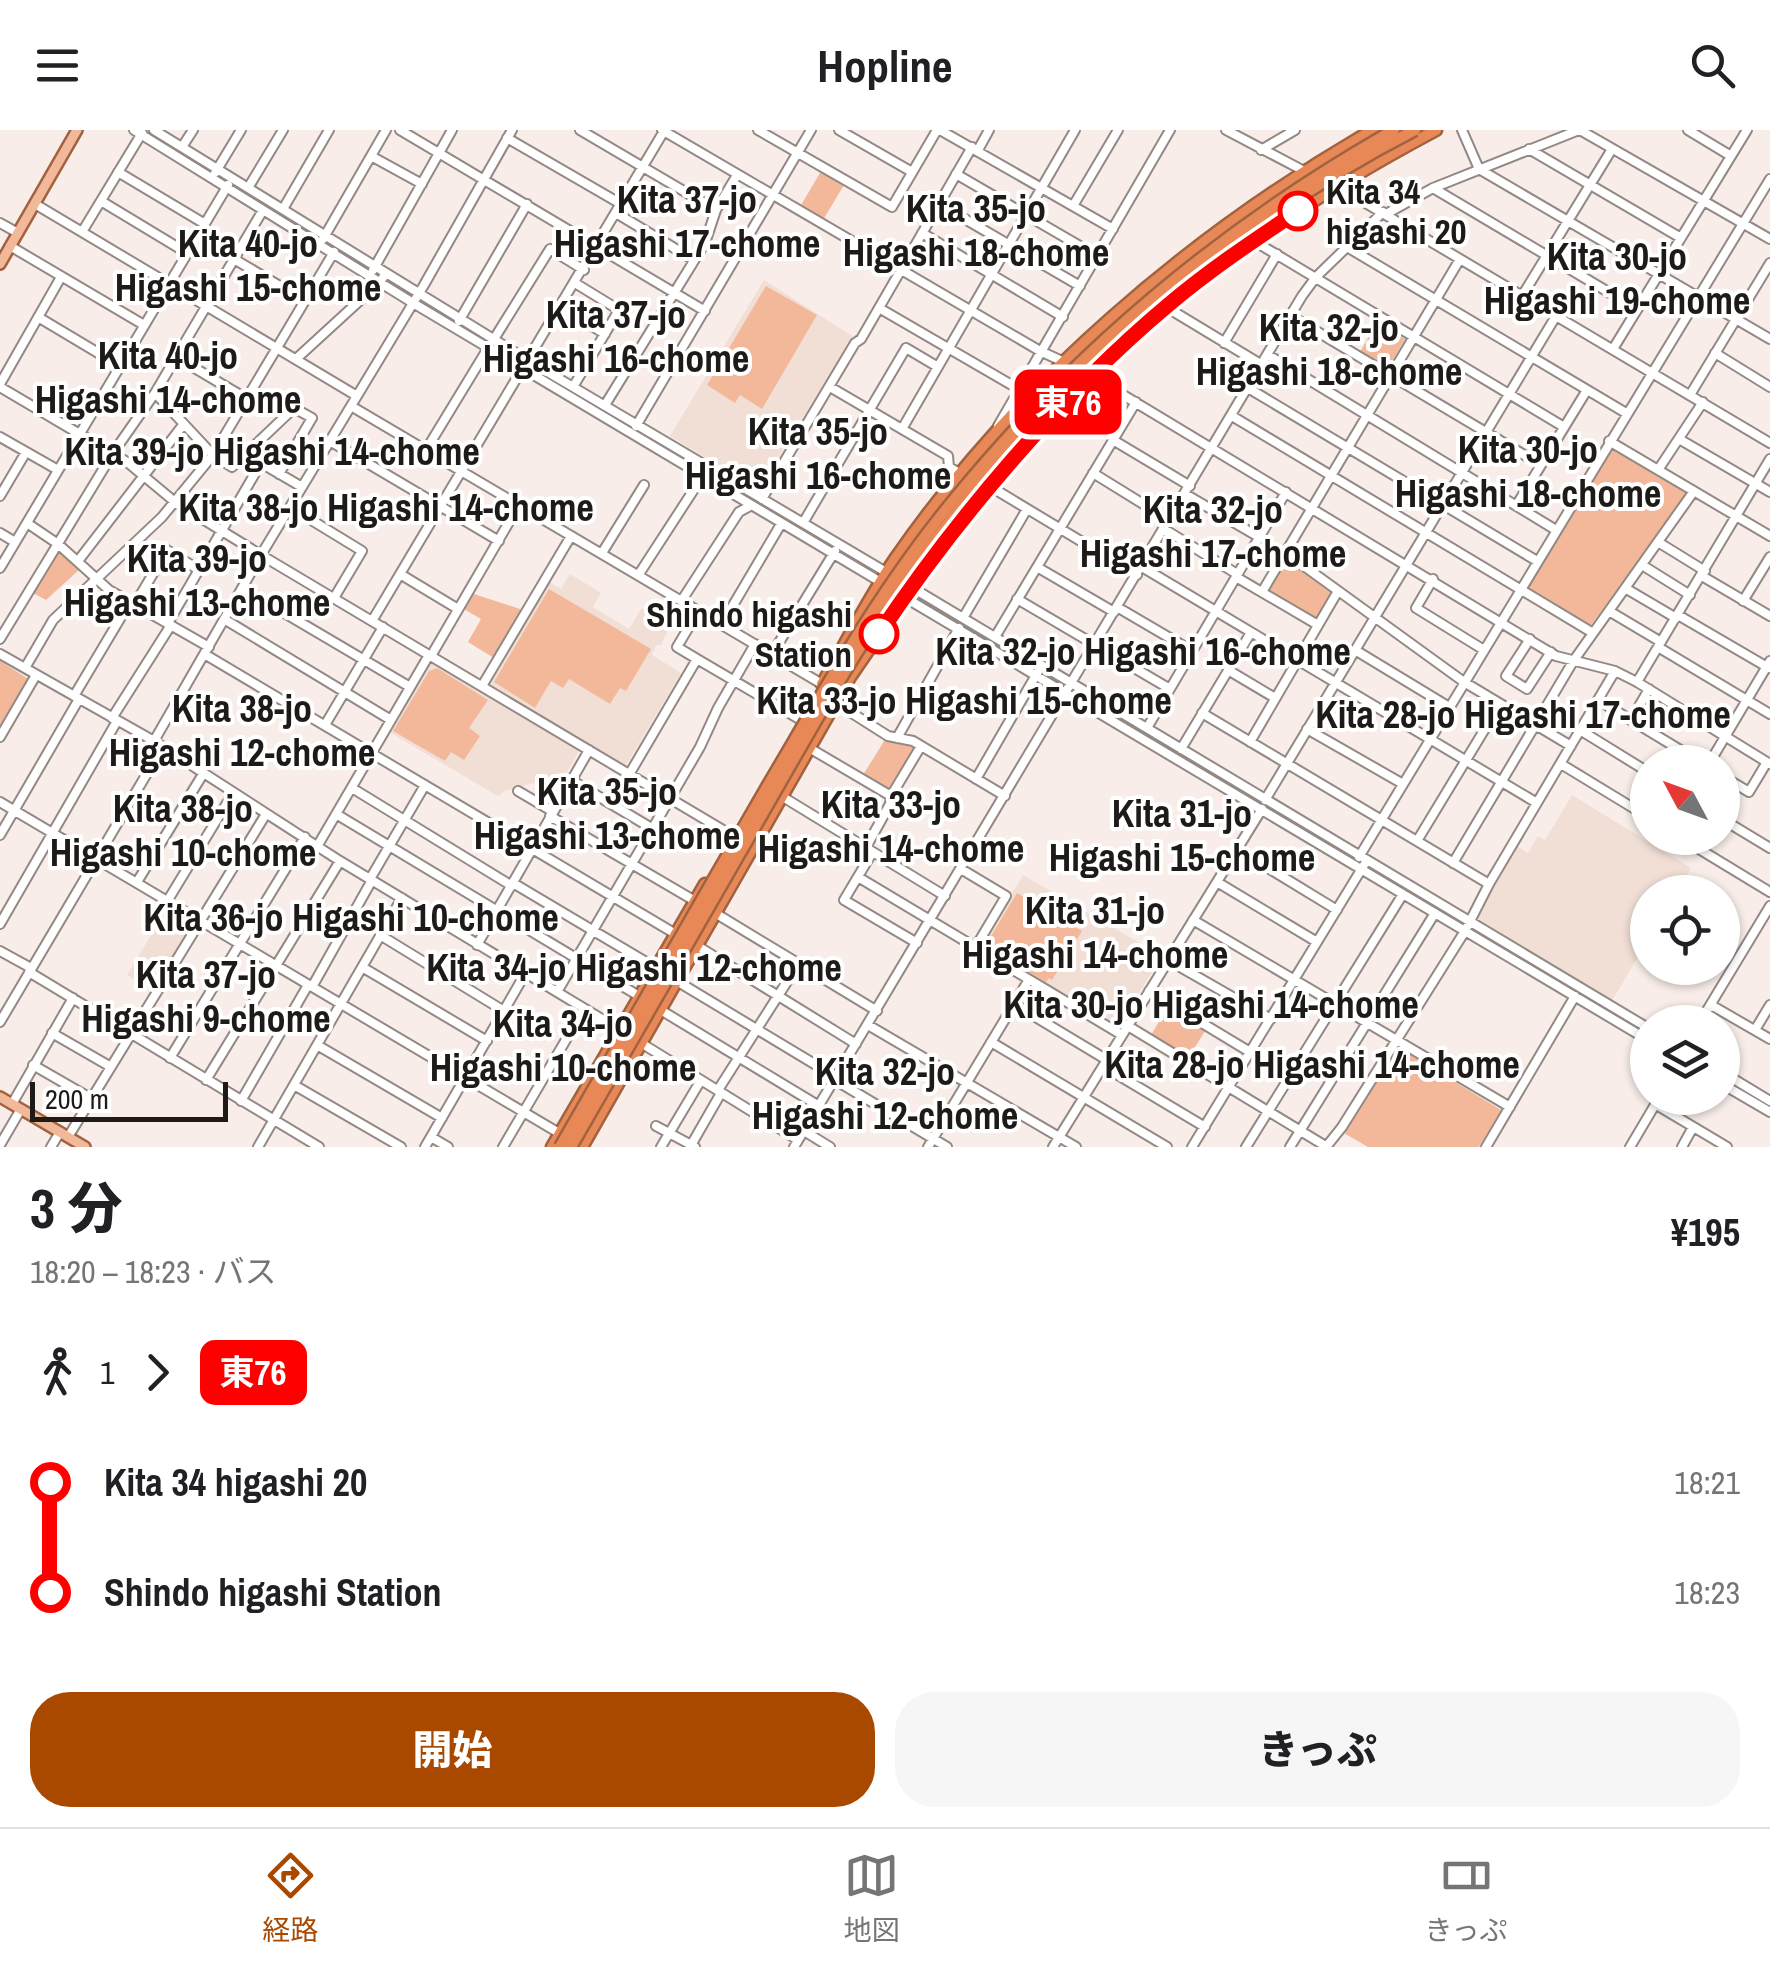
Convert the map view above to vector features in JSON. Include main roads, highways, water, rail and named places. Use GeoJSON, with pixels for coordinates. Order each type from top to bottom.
{"type":"FeatureCollection","features":[{"type":"Feature","properties":{"kind":"highway"},"geometry":{"type":"LineString","coordinates":[[552,1147],[883,577],[961,474],[1065,363],[1128,304],[1235,218],[1303,170],[1374,130]]}},
{"type":"Feature","properties":{"kind":"highway"},"geometry":{"type":"LineString","coordinates":[[560,1147],[845,654],[950,504],[1070,370],[1142,305],[1284,198],[1394,130]]}},
{"type":"Feature","properties":{"kind":"highway"},"geometry":{"type":"LineString","coordinates":[[571,1147],[853,659],[957,511],[1078,377],[1149,312],[1289,206],[1414,130]]}},
{"type":"Feature","properties":{"kind":"highway"},"geometry":{"type":"LineString","coordinates":[[582,1147],[836,704],[908,592],[991,488],[1094,376],[1166,307],[1254,241],[1337,186],[1436,130]]}},
{"type":"Feature","properties":{"kind":"main road"},"geometry":{"type":"LineString","coordinates":[[0,264],[78,130]]}},
{"type":"Feature","properties":{"kind":"main road"},"geometry":{"type":"LineString","coordinates":[[0,1096],[85,1147]]}},
{"type":"Feature","properties":{"kind":"place","name":"Kita 34 higashi 20"},"geometry":{"type":"Point","coordinates":[1298,211]}},
{"type":"Feature","properties":{"kind":"place","name":"Shindo higashi Station"},"geometry":{"type":"Point","coordinates":[879,634]}},
{"type":"Feature","properties":{"kind":"district","name":"Kita 37-jo Higashi 17-chome"},"geometry":{"type":"Point","coordinates":[687,221]}},
{"type":"Feature","properties":{"kind":"district","name":"Kita 35-jo Higashi 18-chome"},"geometry":{"type":"Point","coordinates":[976,230]}},
{"type":"Feature","properties":{"kind":"district","name":"Kita 40-jo Higashi 15-chome"},"geometry":{"type":"Point","coordinates":[248,265]}},
{"type":"Feature","properties":{"kind":"district","name":"Kita 30-jo Higashi 19-chome"},"geometry":{"type":"Point","coordinates":[1617,278]}},
{"type":"Feature","properties":{"kind":"district","name":"Kita 37-jo Higashi 16-chome"},"geometry":{"type":"Point","coordinates":[616,336]}},
{"type":"Feature","properties":{"kind":"district","name":"Kita 32-jo Higashi 18-chome"},"geometry":{"type":"Point","coordinates":[1329,349]}},
{"type":"Feature","properties":{"kind":"district","name":"Kita 40-jo Higashi 14-chome"},"geometry":{"type":"Point","coordinates":[168,377]}},
{"type":"Feature","properties":{"kind":"district","name":"Kita 39-jo Higashi 14-chome"},"geometry":{"type":"Point","coordinates":[272,451]}},
{"type":"Feature","properties":{"kind":"district","name":"Kita 35-jo Higashi 16-chome"},"geometry":{"type":"Point","coordinates":[818,453]}},
{"type":"Feature","properties":{"kind":"district","name":"Kita 30-jo Higashi 18-chome"},"geometry":{"type":"Point","coordinates":[1528,471]}},
{"type":"Feature","properties":{"kind":"district","name":"Kita 38-jo Higashi 14-chome"},"geometry":{"type":"Point","coordinates":[386,507]}},
{"type":"Feature","properties":{"kind":"district","name":"Kita 32-jo Higashi 17-chome"},"geometry":{"type":"Point","coordinates":[1213,531]}},
{"type":"Feature","properties":{"kind":"district","name":"Kita 39-jo Higashi 13-chome"},"geometry":{"type":"Point","coordinates":[197,580]}},
{"type":"Feature","properties":{"kind":"district","name":"Kita 32-jo Higashi 16-chome"},"geometry":{"type":"Point","coordinates":[1143,651]}},
{"type":"Feature","properties":{"kind":"district","name":"Kita 33-jo Higashi 15-chome"},"geometry":{"type":"Point","coordinates":[964,700]}},
{"type":"Feature","properties":{"kind":"district","name":"Kita 28-jo Higashi 17-chome"},"geometry":{"type":"Point","coordinates":[1523,714]}},
{"type":"Feature","properties":{"kind":"district","name":"Kita 38-jo Higashi 12-chome"},"geometry":{"type":"Point","coordinates":[242,730]}},
{"type":"Feature","properties":{"kind":"district","name":"Kita 35-jo Higashi 13-chome"},"geometry":{"type":"Point","coordinates":[607,813]}},
{"type":"Feature","properties":{"kind":"district","name":"Kita 33-jo Higashi 14-chome"},"geometry":{"type":"Point","coordinates":[891,826]}},
{"type":"Feature","properties":{"kind":"district","name":"Kita 38-jo Higashi 10-chome"},"geometry":{"type":"Point","coordinates":[183,830]}},
{"type":"Feature","properties":{"kind":"district","name":"Kita 31-jo Higashi 15-chome"},"geometry":{"type":"Point","coordinates":[1182,834]}},
{"type":"Feature","properties":{"kind":"district","name":"Kita 36-jo Higashi 10-chome"},"geometry":{"type":"Point","coordinates":[351,917]}},
{"type":"Feature","properties":{"kind":"district","name":"Kita 31-jo Higashi 14-chome"},"geometry":{"type":"Point","coordinates":[1095,932]}},
{"type":"Feature","properties":{"kind":"district","name":"Kita 34-jo Higashi 12-chome"},"geometry":{"type":"Point","coordinates":[634,967]}},
{"type":"Feature","properties":{"kind":"district","name":"Kita 37-jo Higashi 9-chome"},"geometry":{"type":"Point","coordinates":[206,996]}},
{"type":"Feature","properties":{"kind":"district","name":"Kita 30-jo Higashi 14-chome"},"geometry":{"type":"Point","coordinates":[1211,1004]}},
{"type":"Feature","properties":{"kind":"district","name":"Kita 34-jo Higashi 10-chome"},"geometry":{"type":"Point","coordinates":[563,1044]}},
{"type":"Feature","properties":{"kind":"district","name":"Kita 28-jo Higashi 14-chome"},"geometry":{"type":"Point","coordinates":[1312,1064]}},
{"type":"Feature","properties":{"kind":"district","name":"Kita 32-jo Higashi 12-chome"},"geometry":{"type":"Point","coordinates":[885,1093]}}]}
